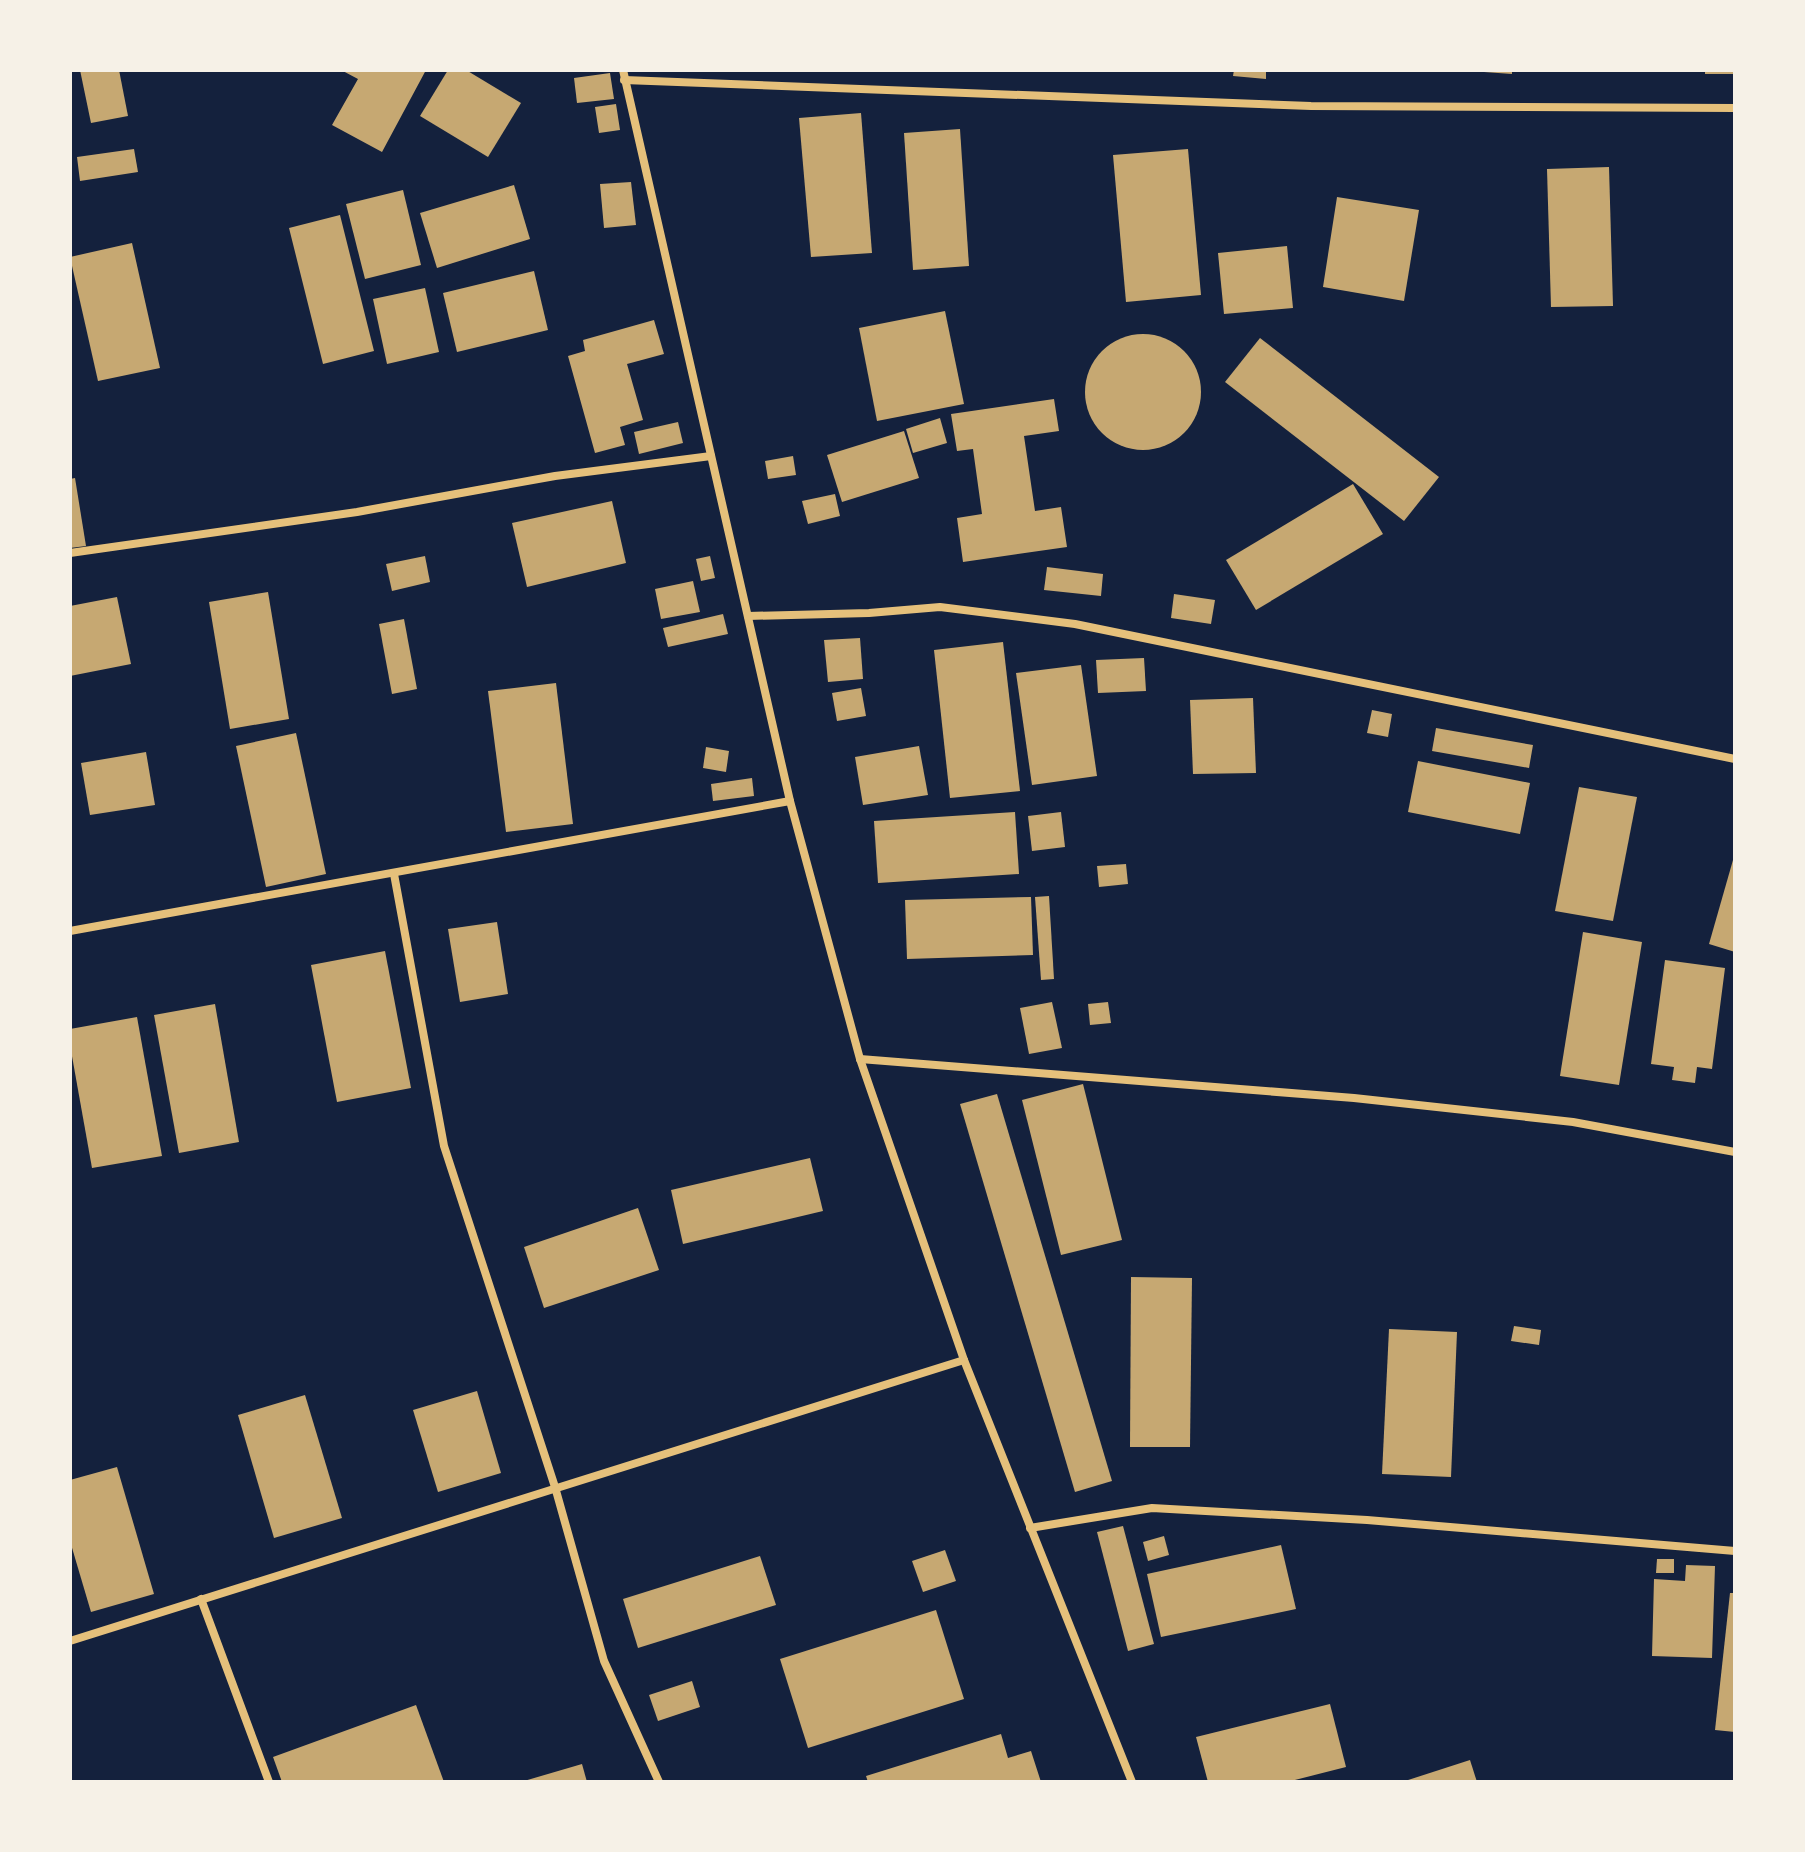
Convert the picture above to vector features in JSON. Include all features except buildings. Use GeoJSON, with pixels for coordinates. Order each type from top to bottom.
{"type":"FeatureCollection","features":[{"type":"Feature","properties":{"kind":"street"},"geometry":{"type":"LineString","coordinates":[[623,70],[790,801],[860,1059],[964,1360],[1132,1782]]}},
{"type":"Feature","properties":{"kind":"street"},"geometry":{"type":"LineString","coordinates":[[624,80],[1311,106],[1735,108]]}},
{"type":"Feature","properties":{"kind":"street"},"geometry":{"type":"LineString","coordinates":[[70,553],[357,512],[555,476],[711,456]]}},
{"type":"Feature","properties":{"kind":"street"},"geometry":{"type":"LineString","coordinates":[[748,616],[869,613],[940,607],[1075,624],[1735,759]]}},
{"type":"Feature","properties":{"kind":"street"},"geometry":{"type":"LineString","coordinates":[[70,931],[790,801]]}},
{"type":"Feature","properties":{"kind":"street"},"geometry":{"type":"LineString","coordinates":[[394,874],[444,1146],[555,1487],[604,1661],[659,1782]]}},
{"type":"Feature","properties":{"kind":"street"},"geometry":{"type":"LineString","coordinates":[[860,1059],[1354,1098],[1573,1122],[1735,1152]]}},
{"type":"Feature","properties":{"kind":"street"},"geometry":{"type":"LineString","coordinates":[[70,1641],[964,1360]]}},
{"type":"Feature","properties":{"kind":"street"},"geometry":{"type":"LineString","coordinates":[[1030,1528],[1152,1508],[1367,1520],[1735,1551]]}},
{"type":"Feature","properties":{"kind":"street"},"geometry":{"type":"LineString","coordinates":[[201,1599],[269,1782]]}}]}
